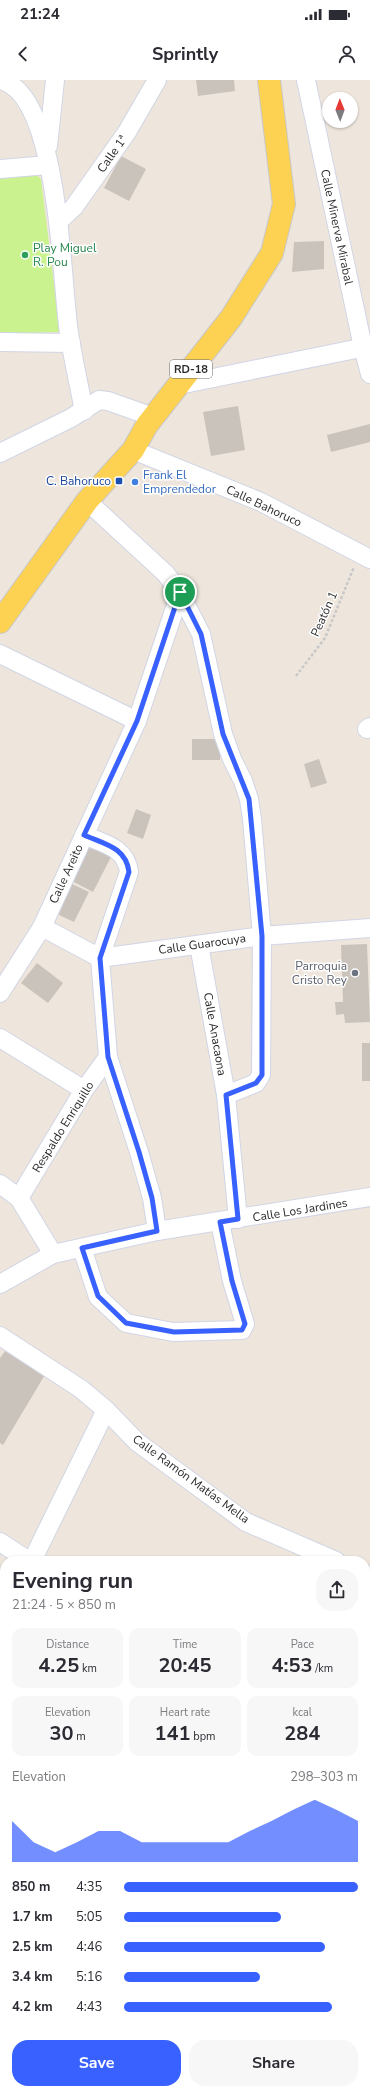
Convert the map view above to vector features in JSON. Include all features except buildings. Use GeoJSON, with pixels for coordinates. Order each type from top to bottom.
{"type":"FeatureCollection","features":[{"type":"Feature","properties":{"kind":"main road","name":"RD-18"},"geometry":{"type":"LineString","coordinates":[[0,622],[87,501],[133,450],[153,417],[231,318],[272,253],[284,204],[269,80]]}},
{"type":"Feature","properties":{"kind":"street"},"geometry":{"type":"LineString","coordinates":[[48,158],[55,80]]}},
{"type":"Feature","properties":{"kind":"street","name":"Calle 1ª"},"geometry":{"type":"LineString","coordinates":[[58,222],[74,207],[127,132],[157,80]]}},
{"type":"Feature","properties":{"kind":"street","name":"Calle Minerva Mirabal"},"geometry":{"type":"LineString","coordinates":[[306,80],[366,346],[370,374]]}},
{"type":"Feature","properties":{"kind":"street"},"geometry":{"type":"LineString","coordinates":[[7,81],[22,93],[31,106],[48,158],[58,222],[71,343],[84,411]]}},
{"type":"Feature","properties":{"kind":"street"},"geometry":{"type":"LineString","coordinates":[[0,169],[48,158]]}},
{"type":"Feature","properties":{"kind":"street"},"geometry":{"type":"LineString","coordinates":[[0,342],[71,343]]}},
{"type":"Feature","properties":{"kind":"street"},"geometry":{"type":"LineString","coordinates":[[179,385],[366,346]]}},
{"type":"Feature","properties":{"kind":"street"},"geometry":{"type":"LineString","coordinates":[[0,453],[84,411],[99,400],[108,401],[153,417]]}},
{"type":"Feature","properties":{"kind":"street","name":"Calle Bahoruco"},"geometry":{"type":"LineString","coordinates":[[133,450],[261,502],[365,556]]}},
{"type":"Feature","properties":{"kind":"street"},"geometry":{"type":"LineString","coordinates":[[87,501],[166,574],[180,592],[201,634],[223,734],[249,799],[262,936],[262,1075],[256,1083],[226,1095]]}},
{"type":"Feature","properties":{"kind":"street","name":"Calle Areito"},"geometry":{"type":"LineString","coordinates":[[0,993],[42,927],[137,721],[180,592]]}},
{"type":"Feature","properties":{"kind":"street"},"geometry":{"type":"LineString","coordinates":[[0,654],[137,721]]}},
{"type":"Feature","properties":{"kind":"street"},"geometry":{"type":"LineString","coordinates":[[84,835],[120,851],[128,861],[129,872],[100,958],[108,1057],[139,1152],[152,1198],[157,1231]]}},
{"type":"Feature","properties":{"kind":"street"},"geometry":{"type":"LineString","coordinates":[[42,927],[100,958]]}},
{"type":"Feature","properties":{"kind":"street","name":"Calle Guarocuya"},"geometry":{"type":"LineString","coordinates":[[100,958],[262,936],[370,928]]}},
{"type":"Feature","properties":{"kind":"street","name":"Calle Anacaona"},"geometry":{"type":"LineString","coordinates":[[199,945],[226,1095],[238,1219]]}},
{"type":"Feature","properties":{"kind":"street"},"geometry":{"type":"LineString","coordinates":[[0,1038],[84,1090]]}},
{"type":"Feature","properties":{"kind":"street","name":"Respaldo Enriquillo"},"geometry":{"type":"LineString","coordinates":[[19,1198],[84,1090],[108,1057]]}},
{"type":"Feature","properties":{"kind":"street"},"geometry":{"type":"LineString","coordinates":[[0,1184],[19,1198],[53,1254]]}},
{"type":"Feature","properties":{"kind":"street","name":"Calle Los Jardines"},"geometry":{"type":"LineString","coordinates":[[0,1284],[53,1254],[157,1231],[370,1197]]}},
{"type":"Feature","properties":{"kind":"street"},"geometry":{"type":"LineString","coordinates":[[82,1248],[98,1296],[126,1323],[174,1332],[242,1330],[245,1324],[232,1281],[220,1222]]}},
{"type":"Feature","properties":{"kind":"street","name":"Calle Ramón Matías Mella"},"geometry":{"type":"LineString","coordinates":[[0,1336],[81,1389],[106,1410],[137,1442],[246,1522],[324,1556]]}},
{"type":"Feature","properties":{"kind":"street"},"geometry":{"type":"LineString","coordinates":[[33,1556],[106,1410]]}},
{"type":"Feature","properties":{"kind":"street"},"geometry":{"type":"LineString","coordinates":[[0,1542],[22,1556]]}},
{"type":"Feature","properties":{"kind":"path","name":"Peatón 1"},"geometry":{"type":"LineString","coordinates":[[296,676],[325,638],[365,556]]}},
{"type":"Feature","properties":{"kind":"green space","name":"Play Miguel R. Pou"},"geometry":{"type":"Polygon","coordinates":[[[31,171],[41,179],[60,332],[0,334],[0,174],[31,171]]]}},
{"type":"Feature","properties":{"kind":"place","name":"Play Miguel R. Pou"},"geometry":{"type":"Point","coordinates":[25,255]}},
{"type":"Feature","properties":{"kind":"place","name":"C. Bahoruco"},"geometry":{"type":"Point","coordinates":[119,481]}},
{"type":"Feature","properties":{"kind":"place","name":"Frank El Emprendedor"},"geometry":{"type":"Point","coordinates":[135,482]}},
{"type":"Feature","properties":{"kind":"place","name":"Parroquia Cristo Rey"},"geometry":{"type":"Point","coordinates":[355,973]}},
{"type":"Feature","properties":{"kind":"route"},"geometry":{"type":"LineString","coordinates":[[180,592],[201,634],[223,734],[249,799],[262,936],[262,1075],[256,1083],[226,1095],[238,1219],[220,1222],[232,1281],[244,1318],[245,1324],[242,1330],[174,1332],[126,1323],[98,1296],[82,1248],[157,1231],[152,1198],[139,1152],[108,1057],[100,958],[129,872],[128,861],[120,851],[84,835],[137,721],[180,592]]}}]}
